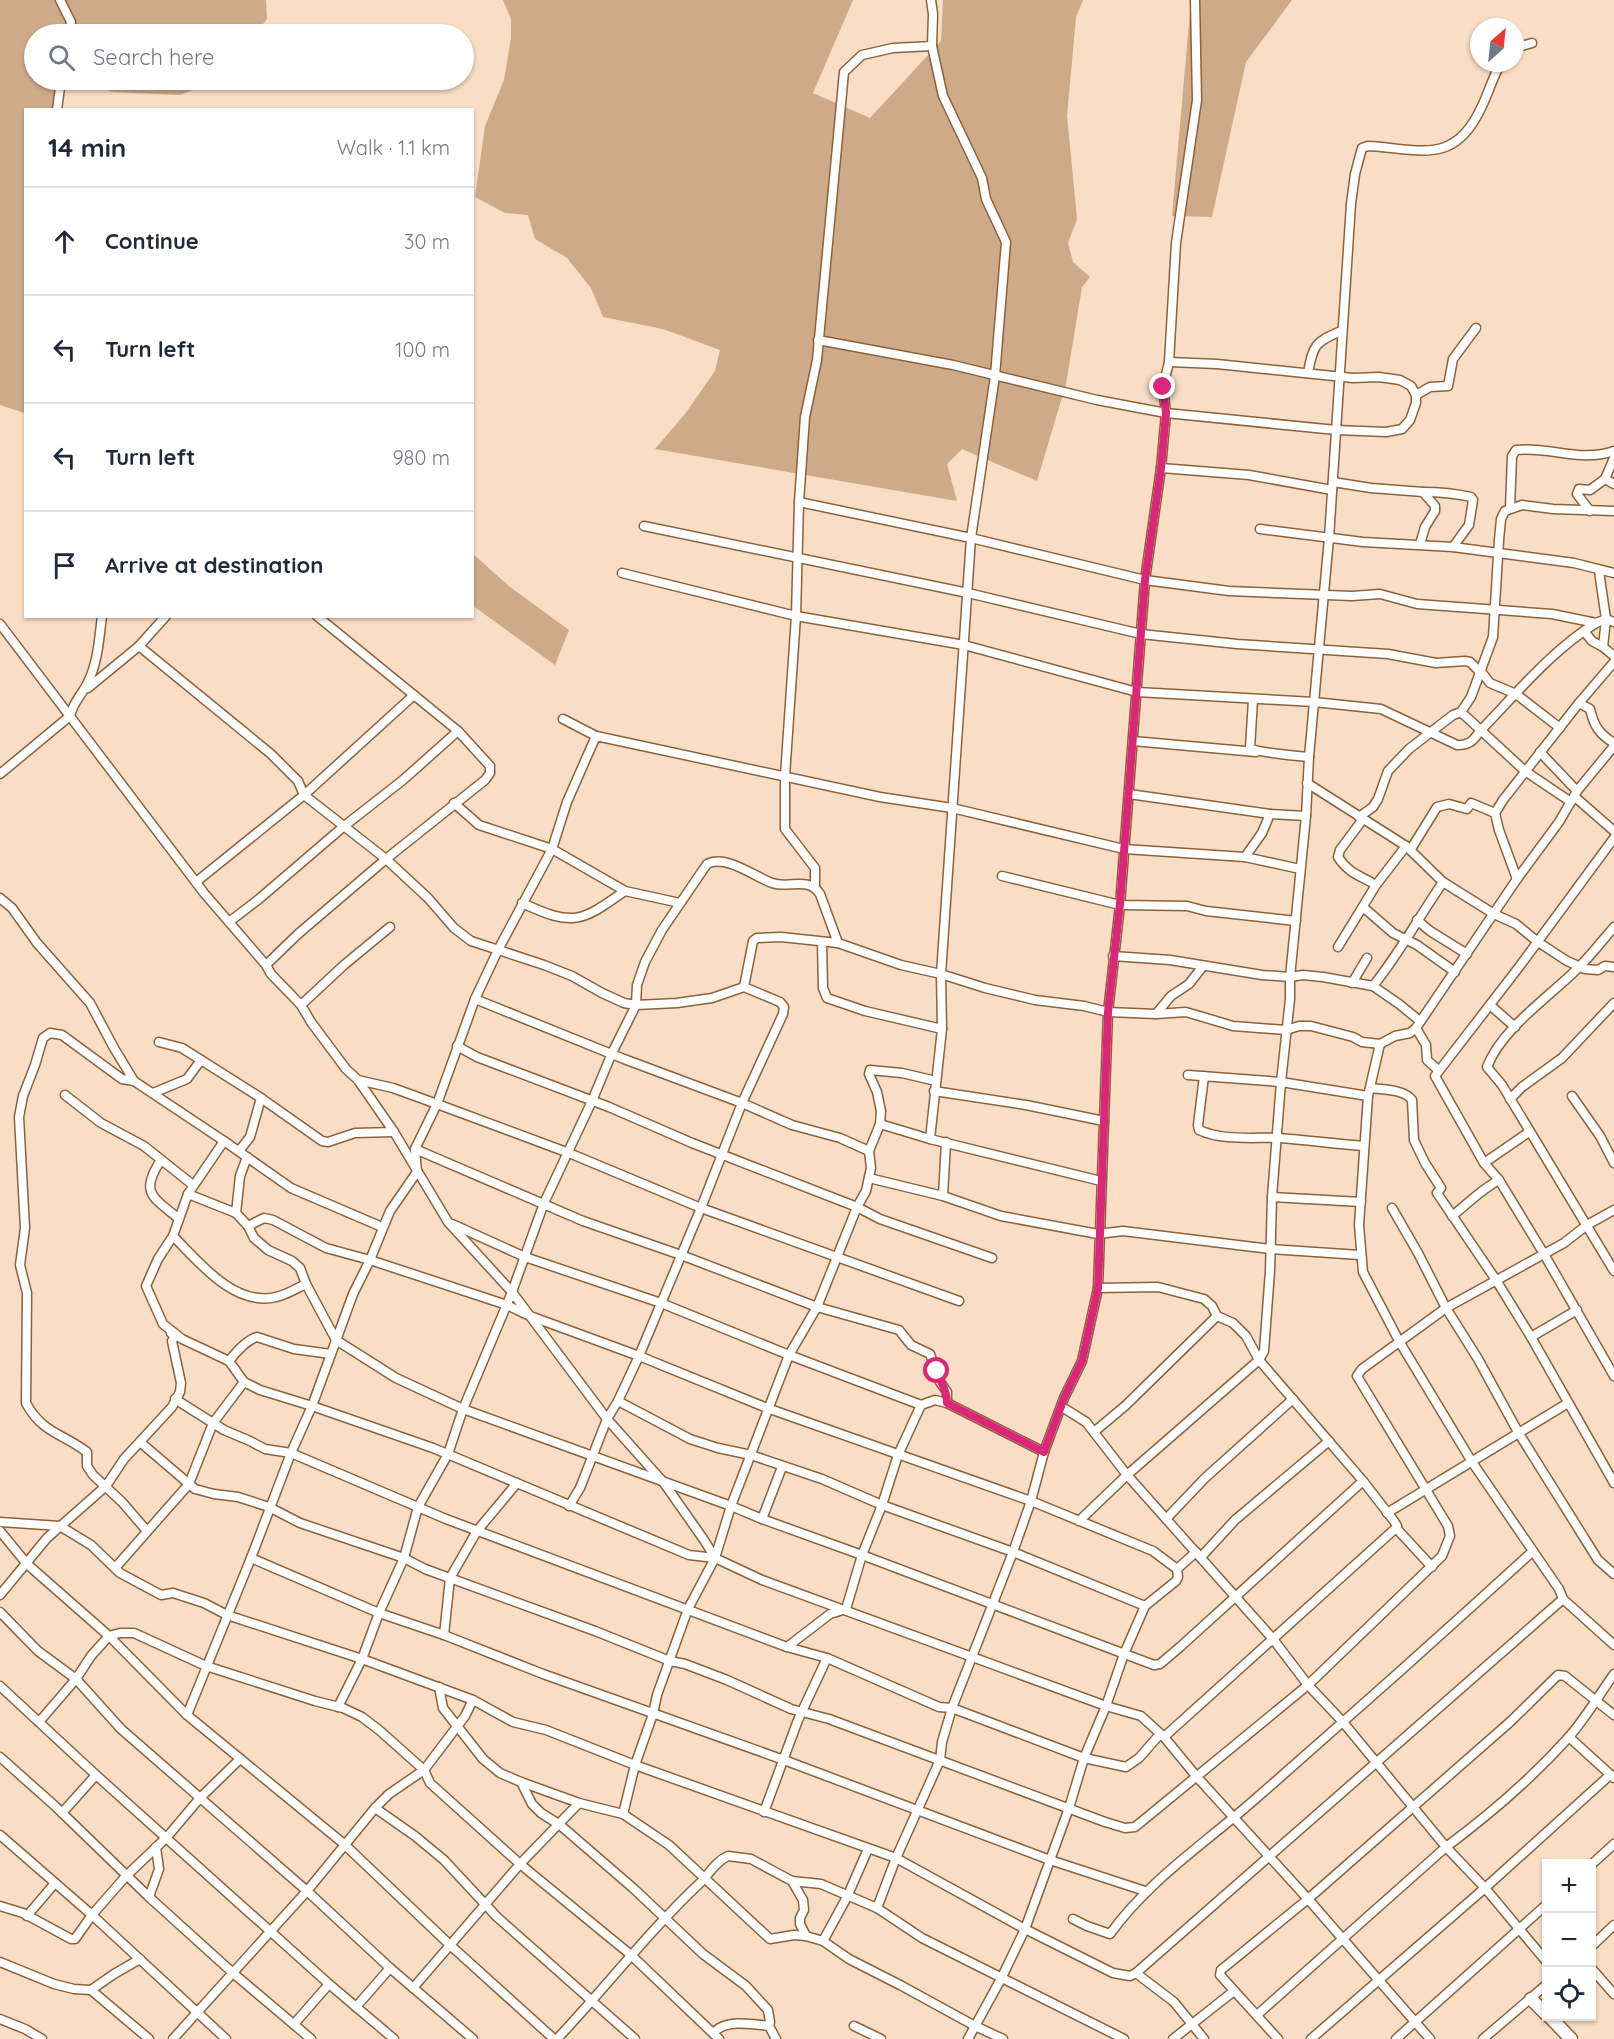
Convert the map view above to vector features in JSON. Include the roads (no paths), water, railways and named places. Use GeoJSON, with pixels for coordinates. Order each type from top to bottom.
{"type":"FeatureCollection","features":[{"type":"Feature","properties":{"kind":"street"},"geometry":{"type":"LineString","coordinates":[[60,0],[71,24]]}},
{"type":"Feature","properties":{"kind":"street"},"geometry":{"type":"LineString","coordinates":[[930,1139],[942,1029],[941,974],[971,538],[995,376],[1006,242],[986,198],[982,178],[943,96],[932,46],[931,0]]}},
{"type":"Feature","properties":{"kind":"street"},"geometry":{"type":"LineString","coordinates":[[877,1908],[939,1760],[952,1708],[1013,1552],[1031,1501],[1044,1452],[1087,1345],[1098,1288],[1098,1234],[1108,1012],[1120,904],[1145,580],[1161,468],[1166,413],[1163,387],[1169,362],[1176,243],[1197,100],[1196,0]]}},
{"type":"Feature","properties":{"kind":"street"},"geometry":{"type":"LineString","coordinates":[[1524,45],[1532,43]]}},
{"type":"Feature","properties":{"kind":"street"},"geometry":{"type":"LineString","coordinates":[[815,887],[815,868],[785,829],[784,776],[796,616],[799,502],[805,417],[817,360],[844,72],[862,55],[893,48],[932,46]]}},
{"type":"Feature","properties":{"kind":"street"},"geometry":{"type":"LineString","coordinates":[[1079,1521],[1127,1474],[1258,1360],[1264,1351],[1272,1197],[1329,538],[1341,331],[1355,174],[1362,148],[1379,146],[1409,151],[1442,149],[1457,143],[1481,109],[1497,72]]}},
{"type":"Feature","properties":{"kind":"street"},"geometry":{"type":"LineString","coordinates":[[57,108],[60,90]]}},
{"type":"Feature","properties":{"kind":"street"},"geometry":{"type":"LineString","coordinates":[[1416,395],[1430,387],[1448,386],[1453,359],[1476,328]]}},
{"type":"Feature","properties":{"kind":"street"},"geometry":{"type":"LineString","coordinates":[[1308,373],[1312,350],[1324,338],[1341,331]]}},
{"type":"Feature","properties":{"kind":"street"},"geometry":{"type":"LineString","coordinates":[[818,340],[953,365],[1097,400],[1166,413],[1336,430],[1386,432],[1402,429],[1410,420],[1416,395],[1412,386],[1400,380],[1338,377],[1217,364],[1169,362]]}},
{"type":"Feature","properties":{"kind":"street"},"geometry":{"type":"LineString","coordinates":[[1510,508],[1512,456],[1516,450],[1528,449],[1584,456],[1602,456],[1614,451]]}},
{"type":"Feature","properties":{"kind":"street"},"geometry":{"type":"LineString","coordinates":[[1590,511],[1577,494],[1579,489],[1590,490],[1605,479],[1614,458]]}},
{"type":"Feature","properties":{"kind":"street"},"geometry":{"type":"LineString","coordinates":[[1161,468],[1248,475],[1332,486],[1444,492],[1471,497],[1473,500],[1468,525],[1453,547]]}},
{"type":"Feature","properties":{"kind":"street"},"geometry":{"type":"LineString","coordinates":[[1605,479],[1614,484]]}},
{"type":"Feature","properties":{"kind":"street"},"geometry":{"type":"LineString","coordinates":[[1420,544],[1425,527],[1435,511],[1435,506],[1423,492]]}},
{"type":"Feature","properties":{"kind":"street"},"geometry":{"type":"LineString","coordinates":[[799,502],[971,538],[1145,580],[1229,591],[1352,596],[1380,594],[1417,604],[1552,614],[1596,623],[1610,621]]}},
{"type":"Feature","properties":{"kind":"street"},"geometry":{"type":"LineString","coordinates":[[1376,885],[1351,873],[1338,857],[1361,818],[1378,799],[1388,771],[1415,742],[1453,715],[1461,712],[1472,697],[1493,637],[1498,553],[1505,511],[1522,505],[1590,511],[1613,509]]}},
{"type":"Feature","properties":{"kind":"street"},"geometry":{"type":"LineString","coordinates":[[645,526],[968,593],[1141,634],[1237,644],[1388,654],[1436,663],[1470,662],[1490,683],[1515,694],[1560,728]]}},
{"type":"Feature","properties":{"kind":"street"},"geometry":{"type":"LineString","coordinates":[[1260,529],[1363,542],[1453,547],[1574,563],[1614,573]]}},
{"type":"Feature","properties":{"kind":"street"},"geometry":{"type":"LineString","coordinates":[[1599,571],[1610,621],[1603,647]]}},
{"type":"Feature","properties":{"kind":"street"},"geometry":{"type":"LineString","coordinates":[[622,573],[796,616],[964,645],[1137,692],[1314,702],[1381,709],[1432,731],[1451,742],[1467,745],[1473,742],[1480,731],[1515,694],[1562,648],[1596,623]]}},
{"type":"Feature","properties":{"kind":"street"},"geometry":{"type":"LineString","coordinates":[[0,774],[70,716],[73,704],[88,683],[96,660],[102,618]]}},
{"type":"Feature","properties":{"kind":"street"},"geometry":{"type":"LineString","coordinates":[[73,704],[93,682],[139,646],[164,618]]}},
{"type":"Feature","properties":{"kind":"street"},"geometry":{"type":"LineString","coordinates":[[266,965],[298,934],[454,803],[485,780],[490,773],[490,766],[458,731],[319,618]]}},
{"type":"Feature","properties":{"kind":"street"},"geometry":{"type":"LineString","coordinates":[[0,624],[196,882],[272,974],[301,1005],[339,1059],[358,1080],[394,1132],[448,1222],[512,1292],[607,1419],[664,1483],[715,1558]]}},
{"type":"Feature","properties":{"kind":"street"},"geometry":{"type":"LineString","coordinates":[[1584,631],[1592,641],[1614,656]]}},
{"type":"Feature","properties":{"kind":"street"},"geometry":{"type":"LineString","coordinates":[[139,646],[271,754],[297,781],[304,795],[386,859],[428,898],[454,928],[471,941],[572,976],[624,1003],[636,1005],[677,1003],[712,998],[744,987],[780,1002],[784,1007],[783,1014],[720,1154],[701,1208],[639,1356],[607,1419],[580,1488],[569,1506]]}},
{"type":"Feature","properties":{"kind":"street"},"geometry":{"type":"LineString","coordinates":[[1517,879],[1495,813],[1525,771],[1614,662]]}},
{"type":"Feature","properties":{"kind":"street"},"geometry":{"type":"LineString","coordinates":[[196,882],[304,795],[414,695]]}},
{"type":"Feature","properties":{"kind":"street"},"geometry":{"type":"LineString","coordinates":[[1253,700],[1250,748],[1256,752]]}},
{"type":"Feature","properties":{"kind":"street"},"geometry":{"type":"LineString","coordinates":[[744,987],[751,946],[757,938],[781,937],[838,943],[901,965],[1035,1000],[1083,1006],[1108,1012],[1156,1014],[1186,1012],[1233,1026],[1286,1030],[1299,1026],[1311,1026],[1353,1037],[1362,1042],[1380,1044],[1390,1037],[1410,1032],[1418,1025],[1517,879],[1559,822],[1574,796],[1614,744],[1594,726],[1590,709],[1579,703]]}},
{"type":"Feature","properties":{"kind":"street"},"geometry":{"type":"LineString","coordinates":[[1461,712],[1525,771],[1574,796]]}},
{"type":"Feature","properties":{"kind":"street"},"geometry":{"type":"LineString","coordinates":[[563,719],[596,736],[880,797],[952,808],[1124,849],[1245,857],[1300,869]]}},
{"type":"Feature","properties":{"kind":"street"},"geometry":{"type":"LineString","coordinates":[[229,922],[343,827],[404,780],[458,731]]}},
{"type":"Feature","properties":{"kind":"street"},"geometry":{"type":"LineString","coordinates":[[187,1715],[251,1558],[269,1507],[312,1406],[353,1294],[390,1211],[417,1172],[415,1149],[437,1104],[475,999],[522,903],[552,849],[567,802],[596,736]]}},
{"type":"Feature","properties":{"kind":"street"},"geometry":{"type":"LineString","coordinates":[[1133,741],[1274,752],[1309,757]]}},
{"type":"Feature","properties":{"kind":"street"},"geometry":{"type":"LineString","coordinates":[[1540,752],[1574,796],[1614,831]]}},
{"type":"Feature","properties":{"kind":"street"},"geometry":{"type":"LineString","coordinates":[[1307,783],[1408,848],[1443,882],[1494,914],[1516,924],[1538,942],[1579,968],[1598,970],[1605,966],[1614,967]]}},
{"type":"Feature","properties":{"kind":"street"},"geometry":{"type":"LineString","coordinates":[[1129,794],[1270,814],[1306,816]]}},
{"type":"Feature","properties":{"kind":"street"},"geometry":{"type":"LineString","coordinates":[[454,803],[479,825],[552,849],[626,891],[680,903]]}},
{"type":"Feature","properties":{"kind":"street"},"geometry":{"type":"LineString","coordinates":[[1338,947],[1376,885],[1408,848],[1437,807],[1449,804],[1467,809],[1471,803],[1495,813]]}},
{"type":"Feature","properties":{"kind":"street"},"geometry":{"type":"LineString","coordinates":[[1245,857],[1262,833],[1270,814]]}},
{"type":"Feature","properties":{"kind":"street"},"geometry":{"type":"LineString","coordinates":[[1614,838],[1538,942],[1438,1070],[1436,1078],[1484,1163],[1499,1180],[1614,1375]]}},
{"type":"Feature","properties":{"kind":"street"},"geometry":{"type":"LineString","coordinates":[[338,1707],[362,1659],[379,1613],[404,1558],[418,1508],[448,1454],[463,1409],[507,1305],[544,1203],[636,1005],[637,985],[645,962],[680,903],[707,864],[712,861],[731,865],[776,885],[806,883],[815,887],[820,894],[838,943]]}},
{"type":"Feature","properties":{"kind":"street"},"geometry":{"type":"LineString","coordinates":[[1002,876],[1120,904],[1187,906],[1206,911],[1296,921]]}},
{"type":"Feature","properties":{"kind":"street"},"geometry":{"type":"LineString","coordinates":[[1373,986],[1388,967],[1443,882]]}},
{"type":"Feature","properties":{"kind":"street"},"geometry":{"type":"LineString","coordinates":[[522,903],[544,913],[570,919],[592,914],[626,891]]}},
{"type":"Feature","properties":{"kind":"street"},"geometry":{"type":"LineString","coordinates":[[0,898],[12,908],[37,943],[90,1003],[134,1081]]}},
{"type":"Feature","properties":{"kind":"street"},"geometry":{"type":"LineString","coordinates":[[1363,907],[1380,923],[1417,945],[1455,972]]}},
{"type":"Feature","properties":{"kind":"street"},"geometry":{"type":"LineString","coordinates":[[1417,920],[1467,954]]}},
{"type":"Feature","properties":{"kind":"street"},"geometry":{"type":"LineString","coordinates":[[301,1005],[390,927]]}},
{"type":"Feature","properties":{"kind":"street"},"geometry":{"type":"LineString","coordinates":[[1614,927],[1579,968],[1515,1027],[1493,1053],[1487,1067],[1510,1099],[1614,1271]]}},
{"type":"Feature","properties":{"kind":"street"},"geometry":{"type":"LineString","coordinates":[[822,942],[823,988],[827,998],[864,1011],[942,1029]]}},
{"type":"Feature","properties":{"kind":"street"},"geometry":{"type":"LineString","coordinates":[[1113,956],[1170,960],[1290,977],[1303,975],[1323,977],[1373,986],[1399,1004],[1418,1025],[1426,1045],[1426,1060],[1438,1070]]}},
{"type":"Feature","properties":{"kind":"street"},"geometry":{"type":"LineString","coordinates":[[1352,983],[1367,958]]}},
{"type":"Feature","properties":{"kind":"street"},"geometry":{"type":"LineString","coordinates":[[1156,1014],[1171,996],[1189,984],[1203,966]]}},
{"type":"Feature","properties":{"kind":"street"},"geometry":{"type":"LineString","coordinates":[[475,999],[742,1103],[792,1125],[840,1138],[869,1151]]}},
{"type":"Feature","properties":{"kind":"street"},"geometry":{"type":"LineString","coordinates":[[1510,1099],[1562,1058],[1614,1003]]}},
{"type":"Feature","properties":{"kind":"street"},"geometry":{"type":"LineString","coordinates":[[1490,1005],[1515,1027]]}},
{"type":"Feature","properties":{"kind":"street"},"geometry":{"type":"LineString","coordinates":[[147,1531],[87,1466],[87,1452],[44,1427],[33,1416],[26,1403],[27,1293],[20,1265],[25,1228],[19,1117],[23,1096],[43,1038],[51,1033],[62,1035],[122,1079],[134,1081],[153,1093],[239,1150],[291,1188],[382,1227]]}},
{"type":"Feature","properties":{"kind":"street"},"geometry":{"type":"LineString","coordinates":[[159,1042],[182,1048],[261,1098],[322,1141],[328,1142],[355,1132],[394,1132]]}},
{"type":"Feature","properties":{"kind":"street"},"geometry":{"type":"LineString","coordinates":[[1380,1044],[1370,1092],[1364,1146],[1359,1225],[1363,1272],[1399,1341],[1472,1462],[1559,1589],[1563,1599],[1614,1645]]}},
{"type":"Feature","properties":{"kind":"street"},"geometry":{"type":"LineString","coordinates":[[457,1046],[477,1057],[857,1207],[880,1220],[992,1258]]}},
{"type":"Feature","properties":{"kind":"street"},"geometry":{"type":"LineString","coordinates":[[153,1093],[187,1079],[201,1060]]}},
{"type":"Feature","properties":{"kind":"street"},"geometry":{"type":"LineString","coordinates":[[623,1815],[635,1765],[657,1695],[688,1610],[715,1558],[731,1506],[789,1355],[817,1307],[857,1207],[866,1191],[871,1168],[869,1151],[880,1124],[881,1111],[877,1092],[869,1074],[870,1070],[902,1073],[936,1081]]}},
{"type":"Feature","properties":{"kind":"street"},"geometry":{"type":"LineString","coordinates":[[1188,1075],[1409,1095],[1412,1100],[1414,1140],[1441,1188],[1437,1193],[1496,1280],[1531,1337],[1614,1483]]}},
{"type":"Feature","properties":{"kind":"street"},"geometry":{"type":"LineString","coordinates":[[1204,1076],[1199,1130],[1247,1138],[1277,1138],[1364,1146]]}},
{"type":"Feature","properties":{"kind":"street"},"geometry":{"type":"LineString","coordinates":[[358,1080],[393,1088],[437,1104],[568,1153],[701,1208],[959,1301]]}},
{"type":"Feature","properties":{"kind":"street"},"geometry":{"type":"LineString","coordinates":[[934,1091],[1026,1105],[1104,1121]]}},
{"type":"Feature","properties":{"kind":"street"},"geometry":{"type":"LineString","coordinates":[[65,1095],[101,1123],[144,1146],[193,1185]]}},
{"type":"Feature","properties":{"kind":"street"},"geometry":{"type":"LineString","coordinates":[[1572,1096],[1600,1136],[1614,1162]]}},
{"type":"Feature","properties":{"kind":"street"},"geometry":{"type":"LineString","coordinates":[[239,1150],[250,1137],[261,1098]]}},
{"type":"Feature","properties":{"kind":"street"},"geometry":{"type":"LineString","coordinates":[[880,1124],[930,1139],[1101,1181]]}},
{"type":"Feature","properties":{"kind":"street"},"geometry":{"type":"LineString","coordinates":[[1484,1163],[1529,1132]]}},
{"type":"Feature","properties":{"kind":"street"},"geometry":{"type":"LineString","coordinates":[[0,1595],[46,1538],[106,1486],[123,1459],[172,1407],[180,1392],[181,1383],[172,1341],[175,1336],[162,1324],[146,1286],[158,1259],[173,1236],[188,1194],[224,1141]]}},
{"type":"Feature","properties":{"kind":"street"},"geometry":{"type":"LineString","coordinates":[[943,1196],[946,1142]]}},
{"type":"Feature","properties":{"kind":"street"},"geometry":{"type":"LineString","coordinates":[[415,1149],[583,1221],[681,1255],[817,1307],[899,1330],[911,1345],[930,1354],[940,1382],[947,1392],[947,1403]]}},
{"type":"Feature","properties":{"kind":"street"},"geometry":{"type":"LineString","coordinates":[[236,1213],[240,1176],[247,1157]]}},
{"type":"Feature","properties":{"kind":"street"},"geometry":{"type":"LineString","coordinates":[[161,1160],[153,1172],[149,1185],[151,1193],[179,1219]]}},
{"type":"Feature","properties":{"kind":"street"},"geometry":{"type":"LineString","coordinates":[[869,1178],[943,1196],[1001,1216],[1098,1234],[1123,1231],[1270,1249],[1360,1255]]}},
{"type":"Feature","properties":{"kind":"street"},"geometry":{"type":"LineString","coordinates":[[1452,1216],[1472,1201],[1475,1195],[1499,1180]]}},
{"type":"Feature","properties":{"kind":"street"},"geometry":{"type":"LineString","coordinates":[[188,1194],[236,1213],[248,1226],[254,1238],[268,1250],[292,1261],[300,1268],[336,1340],[396,1378],[463,1409],[594,1455],[664,1483],[731,1506],[762,1520],[862,1555],[1154,1665],[1160,1665],[1235,1599],[1363,1481]]}},
{"type":"Feature","properties":{"kind":"street"},"geometry":{"type":"LineString","coordinates":[[1272,1197],[1361,1202]]}},
{"type":"Feature","properties":{"kind":"street"},"geometry":{"type":"LineString","coordinates":[[1392,1208],[1446,1308],[1478,1359],[1518,1432],[1598,1560],[1614,1574]]}},
{"type":"Feature","properties":{"kind":"street"},"geometry":{"type":"LineString","coordinates":[[140,1442],[195,1489],[238,1497],[269,1507],[300,1523],[404,1558],[450,1578],[595,1631],[670,1662],[685,1664],[727,1680],[791,1709],[829,1719],[1125,1828],[1135,1827],[1308,1685],[1442,1556],[1450,1536],[1448,1526],[1357,1376],[1362,1369],[1446,1308],[1564,1243],[1587,1225],[1614,1210]]}},
{"type":"Feature","properties":{"kind":"street"},"geometry":{"type":"LineString","coordinates":[[248,1226],[264,1218],[273,1220],[326,1248],[507,1305],[767,1408],[1031,1501],[1153,1551],[1177,1569],[1176,1581],[1145,1606],[1084,1758],[1069,1808],[1026,1929],[968,2039]]}},
{"type":"Feature","properties":{"kind":"street"},"geometry":{"type":"LineString","coordinates":[[448,1222],[525,1257],[661,1303],[921,1405],[935,1400],[947,1403],[1044,1452]]}},
{"type":"Feature","properties":{"kind":"street"},"geometry":{"type":"LineString","coordinates":[[173,1236],[224,1284],[244,1295],[259,1298],[276,1297],[306,1284]]}},
{"type":"Feature","properties":{"kind":"street"},"geometry":{"type":"LineString","coordinates":[[1098,1288],[1158,1287],[1204,1299],[1212,1306],[1217,1316],[1233,1323],[1246,1336],[1258,1360],[1363,1481],[1394,1521],[1396,1528],[1432,1567]]}},
{"type":"Feature","properties":{"kind":"street"},"geometry":{"type":"LineString","coordinates":[[1531,1337],[1577,1310]]}},
{"type":"Feature","properties":{"kind":"street"},"geometry":{"type":"LineString","coordinates":[[1094,1431],[1142,1389],[1217,1316]]}},
{"type":"Feature","properties":{"kind":"street"},"geometry":{"type":"LineString","coordinates":[[162,1324],[182,1339],[229,1361],[244,1382],[260,1390],[448,1454],[689,1556],[715,1558],[762,1580],[1106,1706],[1141,1716],[1162,1736],[1197,1778],[1308,1899],[1430,2039]]}},
{"type":"Feature","properties":{"kind":"street"},"geometry":{"type":"LineString","coordinates":[[229,1361],[240,1348],[252,1338],[257,1337],[294,1349],[331,1354]]}},
{"type":"Feature","properties":{"kind":"street"},"geometry":{"type":"LineString","coordinates":[[116,1568],[189,1484],[213,1423],[244,1382]]}},
{"type":"Feature","properties":{"kind":"street"},"geometry":{"type":"LineString","coordinates":[[175,1399],[213,1423],[265,1449],[291,1453],[418,1508],[787,1647],[826,1658],[939,1707],[952,1708],[1084,1758],[1126,1767],[1396,1528]]}},
{"type":"Feature","properties":{"kind":"street"},"geometry":{"type":"LineString","coordinates":[[1167,1519],[1205,1478],[1293,1399]]}},
{"type":"Feature","properties":{"kind":"street"},"geometry":{"type":"LineString","coordinates":[[618,1401],[690,1438],[718,1448],[751,1455],[822,1479],[882,1505],[1013,1552],[1145,1606]]}},
{"type":"Feature","properties":{"kind":"street"},"geometry":{"type":"LineString","coordinates":[[1387,1513],[1568,1403]]}},
{"type":"Feature","properties":{"kind":"street"},"geometry":{"type":"LineString","coordinates":[[846,1609],[862,1555],[882,1505],[898,1455],[921,1405]]}},
{"type":"Feature","properties":{"kind":"street"},"geometry":{"type":"LineString","coordinates":[[1062,1407],[1086,1422],[1094,1431],[1127,1474],[1235,1599],[1273,1639],[1308,1685],[1342,1721],[1542,1956]]}},
{"type":"Feature","properties":{"kind":"street"},"geometry":{"type":"LineString","coordinates":[[1177,1569],[1198,1555],[1235,1520],[1329,1441]]}},
{"type":"Feature","properties":{"kind":"street"},"geometry":{"type":"LineString","coordinates":[[762,1520],[782,1467]]}},
{"type":"Feature","properties":{"kind":"street"},"geometry":{"type":"LineString","coordinates":[[444,1635],[450,1578],[477,1531],[517,1483]]}},
{"type":"Feature","properties":{"kind":"street"},"geometry":{"type":"LineString","coordinates":[[0,1522],[60,1526],[91,1545],[131,1579],[162,1595],[173,1593],[227,1614],[362,1659],[473,1700],[513,1722],[546,1730],[635,1765],[868,1850],[896,1858],[1026,1929],[1113,1973],[1130,1976],[1377,1764],[1563,1599]]}},
{"type":"Feature","properties":{"kind":"street"},"geometry":{"type":"LineString","coordinates":[[0,1531],[27,1564],[109,1636],[187,1715],[344,1844],[450,1945],[556,2039],[593,2001],[666,1917],[717,1864],[728,1856],[751,1858],[792,1881],[820,1884],[877,1908],[922,1938],[1124,2039]]}},
{"type":"Feature","properties":{"kind":"street"},"geometry":{"type":"LineString","coordinates":[[1073,1919],[1110,1934],[1145,1892],[1234,1818],[1532,1552]]}},
{"type":"Feature","properties":{"kind":"street"},"geometry":{"type":"LineString","coordinates":[[251,1558],[379,1613],[444,1635],[543,1674],[919,1810],[1050,1860],[1145,1892]]}},
{"type":"Feature","properties":{"kind":"street"},"geometry":{"type":"LineString","coordinates":[[787,1647],[830,1614],[846,1609]]}},
{"type":"Feature","properties":{"kind":"street"},"geometry":{"type":"LineString","coordinates":[[0,1612],[38,1651],[76,1679],[121,1729],[473,2039]]}},
{"type":"Feature","properties":{"kind":"street"},"geometry":{"type":"LineString","coordinates":[[39,1722],[109,1636],[120,1633],[134,1633],[206,1666],[338,1707],[362,1717],[424,1770],[430,1783],[520,1864],[631,1955],[716,2036],[719,2027],[743,2023],[769,2026]]}},
{"type":"Feature","properties":{"kind":"street"},"geometry":{"type":"LineString","coordinates":[[764,1812],[798,1720],[826,1658]]}},
{"type":"Feature","properties":{"kind":"street"},"geometry":{"type":"LineString","coordinates":[[1257,2015],[1446,1846],[1477,1824],[1569,1737],[1614,1674]]}},
{"type":"Feature","properties":{"kind":"street"},"geometry":{"type":"LineString","coordinates":[[1278,2039],[1234,1991],[1221,1975],[1221,1970],[1308,1899],[1510,1722],[1558,1675],[1565,1676],[1614,1715]]}},
{"type":"Feature","properties":{"kind":"street"},"geometry":{"type":"LineString","coordinates":[[0,1686],[390,2038]]}},
{"type":"Feature","properties":{"kind":"street"},"geometry":{"type":"LineString","coordinates":[[439,1687],[443,1708],[483,1760],[500,1773],[579,1803],[623,1815],[669,1845],[770,1939],[794,1935],[822,1941],[849,1959],[1003,2039]]}},
{"type":"Feature","properties":{"kind":"street"},"geometry":{"type":"LineString","coordinates":[[173,2039],[307,1891],[375,1808],[389,1794],[424,1770],[457,1726],[473,1700]]}},
{"type":"Feature","properties":{"kind":"street"},"geometry":{"type":"LineString","coordinates":[[1311,2039],[1612,1777],[1569,1737]]}},
{"type":"Feature","properties":{"kind":"street"},"geometry":{"type":"LineString","coordinates":[[0,1757],[62,1813],[148,1897],[233,1973],[312,2039]]}},
{"type":"Feature","properties":{"kind":"street"},"geometry":{"type":"LineString","coordinates":[[0,1906],[75,1939],[92,1915],[126,1876],[167,1837],[200,1798],[240,1759]]}},
{"type":"Feature","properties":{"kind":"street"},"geometry":{"type":"LineString","coordinates":[[62,1813],[96,1775]]}},
{"type":"Feature","properties":{"kind":"street"},"geometry":{"type":"LineString","coordinates":[[521,1782],[532,1804],[549,1819],[560,1825],[666,1917],[703,1954],[746,1986],[768,2010],[769,2026],[776,2039]]}},
{"type":"Feature","properties":{"kind":"street"},"geometry":{"type":"LineString","coordinates":[[413,1988],[520,1864],[579,1803]]}},
{"type":"Feature","properties":{"kind":"street"},"geometry":{"type":"LineString","coordinates":[[375,1808],[444,1860],[486,1905],[635,2039]]}},
{"type":"Feature","properties":{"kind":"street"},"geometry":{"type":"LineString","coordinates":[[0,1835],[92,1915],[226,2039]]}},
{"type":"Feature","properties":{"kind":"street"},"geometry":{"type":"LineString","coordinates":[[1596,1860],[1614,1844]]}},
{"type":"Feature","properties":{"kind":"street"},"geometry":{"type":"LineString","coordinates":[[148,1897],[159,1869],[156,1847]]}},
{"type":"Feature","properties":{"kind":"street"},"geometry":{"type":"LineString","coordinates":[[822,1941],[847,1897],[868,1850]]}},
{"type":"Feature","properties":{"kind":"street"},"geometry":{"type":"LineString","coordinates":[[792,1881],[803,1900],[804,1910],[800,1924],[806,1936]]}},
{"type":"Feature","properties":{"kind":"street"},"geometry":{"type":"LineString","coordinates":[[27,1916],[55,1883]]}},
{"type":"Feature","properties":{"kind":"street"},"geometry":{"type":"LineString","coordinates":[[1396,2039],[1542,1909]]}},
{"type":"Feature","properties":{"kind":"street"},"geometry":{"type":"LineString","coordinates":[[1596,1942],[1614,1925]]}},
{"type":"Feature","properties":{"kind":"street"},"geometry":{"type":"LineString","coordinates":[[91,1990],[140,1959]]}},
{"type":"Feature","properties":{"kind":"street"},"geometry":{"type":"LineString","coordinates":[[0,1962],[54,1984],[91,1990],[149,2039]]}},
{"type":"Feature","properties":{"kind":"street"},"geometry":{"type":"LineString","coordinates":[[356,2007],[390,1968]]}},
{"type":"Feature","properties":{"kind":"street"},"geometry":{"type":"LineString","coordinates":[[1136,1973],[1174,2002],[1204,2039]]}},
{"type":"Feature","properties":{"kind":"street"},"geometry":{"type":"LineString","coordinates":[[1596,1974],[1614,1994]]}},
{"type":"Feature","properties":{"kind":"street"},"geometry":{"type":"LineString","coordinates":[[295,2024],[329,1984]]}},
{"type":"Feature","properties":{"kind":"street"},"geometry":{"type":"LineString","coordinates":[[1487,2038],[1542,1989]]}},
{"type":"Feature","properties":{"kind":"street"},"geometry":{"type":"LineString","coordinates":[[1173,2039],[1234,1991]]}},
{"type":"Feature","properties":{"kind":"street"},"geometry":{"type":"LineString","coordinates":[[1531,1999],[1542,2009]]}},
{"type":"Feature","properties":{"kind":"street"},"geometry":{"type":"LineString","coordinates":[[0,2019],[42,2039]]}},
{"type":"Feature","properties":{"kind":"street"},"geometry":{"type":"LineString","coordinates":[[1554,2021],[1571,2039]]}},
{"type":"Feature","properties":{"kind":"street"},"geometry":{"type":"LineString","coordinates":[[854,2026],[881,2039]]}}]}
